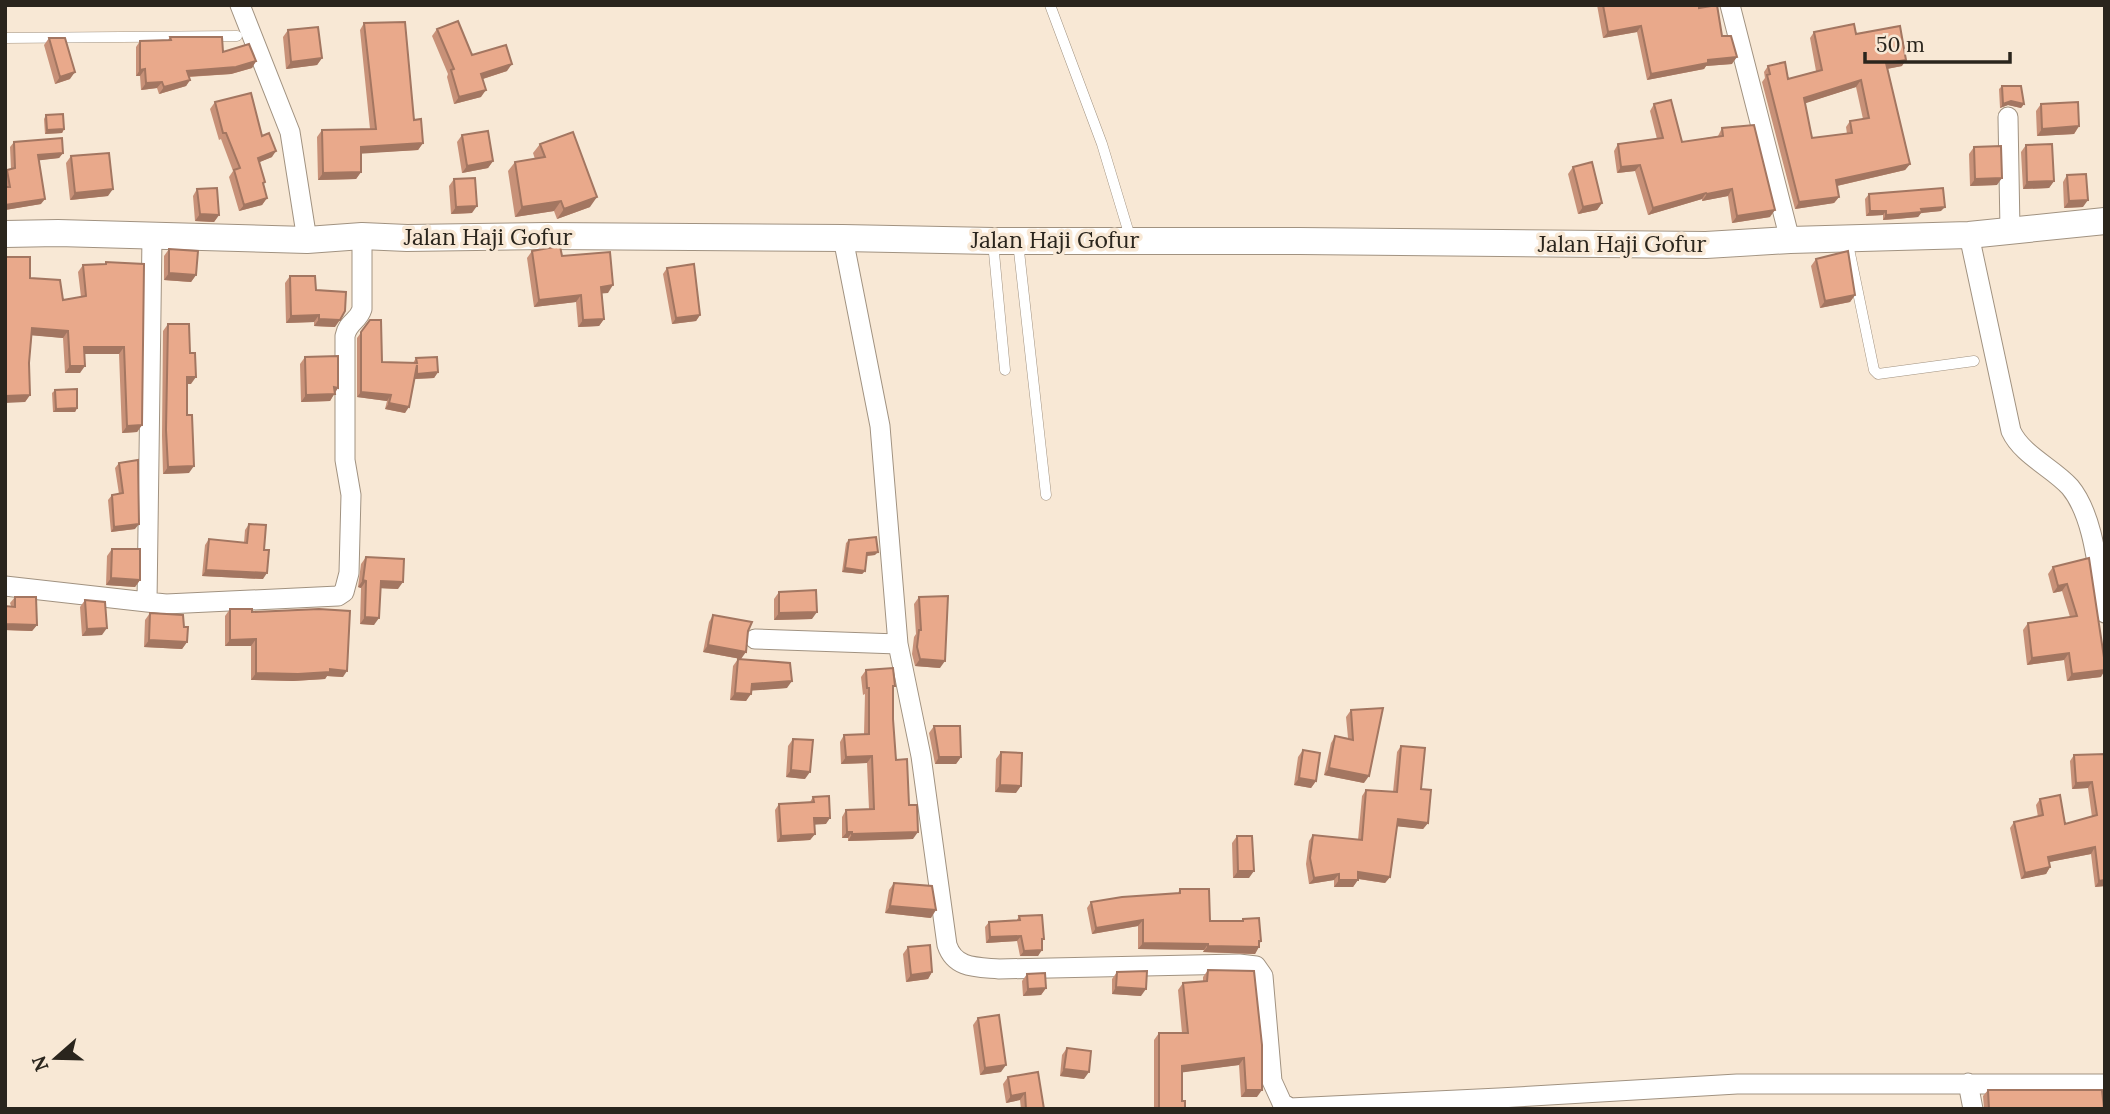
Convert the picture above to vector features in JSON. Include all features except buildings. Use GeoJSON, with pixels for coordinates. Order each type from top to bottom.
{"type":"FeatureCollection","features":[{"type":"Feature","properties":{"kind":"street"},"geometry":{"type":"LineString","coordinates":[[240,5],[290,132],[307,240]]}},
{"type":"Feature","properties":{"kind":"street"},"geometry":{"type":"LineString","coordinates":[[1730,5],[1790,240]]}},
{"type":"Feature","properties":{"kind":"street"},"geometry":{"type":"LineString","coordinates":[[2007,117],[2010,230]]}},
{"type":"Feature","properties":{"kind":"street","name":"Jalan Haji Gofur"},"geometry":{"type":"LineString","coordinates":[[5,234],[307,240],[362,236],[1706,245],[1969,235],[2105,221]]}},
{"type":"Feature","properties":{"kind":"street"},"geometry":{"type":"LineString","coordinates":[[1969,235],[2011,431],[2022,446],[2068,485],[2079,498],[2088,523],[2105,613]]}},
{"type":"Feature","properties":{"kind":"street"},"geometry":{"type":"LineString","coordinates":[[5,586],[166,604],[338,596],[344,592],[349,573],[351,495],[345,460],[345,336],[347,327],[360,316],[362,309],[362,236]]}},
{"type":"Feature","properties":{"kind":"street"},"geometry":{"type":"LineString","coordinates":[[147,602],[152,237]]}},
{"type":"Feature","properties":{"kind":"street"},"geometry":{"type":"LineString","coordinates":[[843,238],[880,426],[898,644],[921,756],[947,945],[953,958],[965,965],[999,969],[1239,964],[1256,966],[1263,976],[1272,1081],[1282,1103],[1290,1108],[1737,1084],[2105,1084]]}},
{"type":"Feature","properties":{"kind":"street"},"geometry":{"type":"LineString","coordinates":[[755,639],[898,644]]}},
{"type":"Feature","properties":{"kind":"street"},"geometry":{"type":"LineString","coordinates":[[1968,1083],[1973,1109]]}},
{"type":"Feature","properties":{"kind":"lane"},"geometry":{"type":"LineString","coordinates":[[1050,5],[1102,144],[1132,240]]}},
{"type":"Feature","properties":{"kind":"lane"},"geometry":{"type":"LineString","coordinates":[[5,38],[237,36]]}},
{"type":"Feature","properties":{"kind":"lane"},"geometry":{"type":"LineString","coordinates":[[1847,238],[1874,370],[1878,374],[1974,362]]}},
{"type":"Feature","properties":{"kind":"lane"},"geometry":{"type":"LineString","coordinates":[[1005,241],[1005,370]]}},
{"type":"Feature","properties":{"kind":"lane"},"geometry":{"type":"LineString","coordinates":[[1005,241],[1046,495]]}}]}
